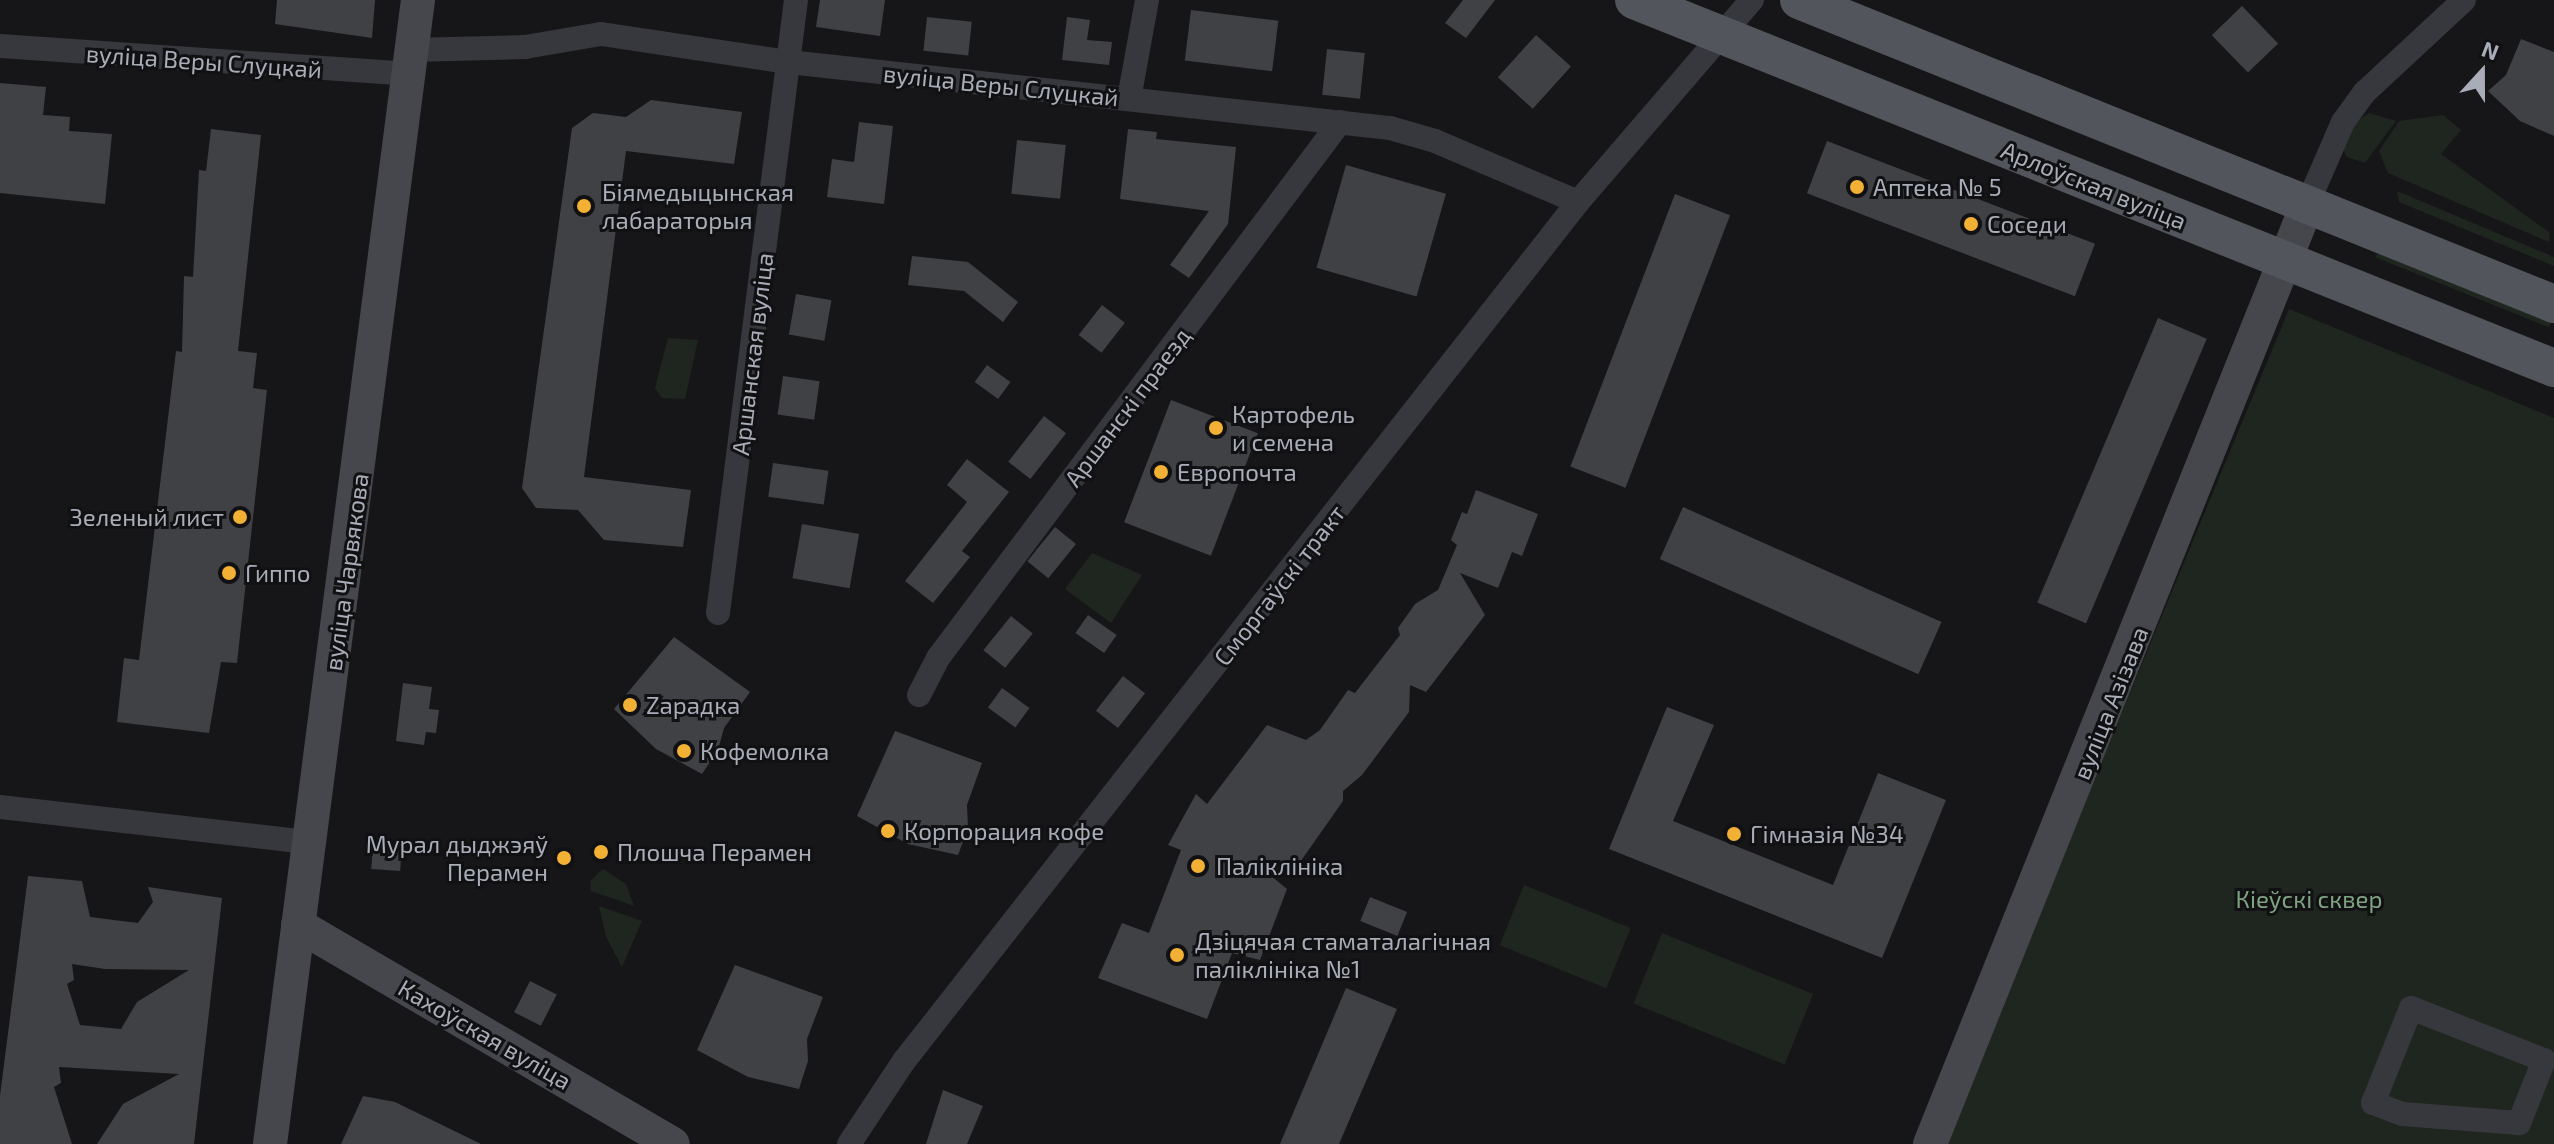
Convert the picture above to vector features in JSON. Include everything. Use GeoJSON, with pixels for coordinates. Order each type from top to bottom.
{"type":"FeatureCollection","features":[{"type":"Feature","properties":{"kind":"main road","name":"Арлоўская вуліца"},"geometry":{"type":"LineString","coordinates":[[1634,0],[2554,368]]}},
{"type":"Feature","properties":{"kind":"main road"},"geometry":{"type":"LineString","coordinates":[[1799,0],[2554,304]]}},
{"type":"Feature","properties":{"kind":"street","name":"вуліца Чарвякова"},"geometry":{"type":"LineString","coordinates":[[270,1144],[418,0]]}},
{"type":"Feature","properties":{"kind":"street","name":"Аршанская вуліца"},"geometry":{"type":"LineString","coordinates":[[718,613],[796,0]]}},
{"type":"Feature","properties":{"kind":"street"},"geometry":{"type":"LineString","coordinates":[[1129,99],[1147,0]]}},
{"type":"Feature","properties":{"kind":"street","name":"Сморгаўскі тракт"},"geometry":{"type":"LineString","coordinates":[[849,1144],[904,1061],[1578,202],[1752,0]]}},
{"type":"Feature","properties":{"kind":"street"},"geometry":{"type":"LineString","coordinates":[[2307,205],[2343,122],[2365,92],[2464,0]]}},
{"type":"Feature","properties":{"kind":"street","name":"вуліца Веры Слуцкай"},"geometry":{"type":"LineString","coordinates":[[0,46],[410,62],[601,34],[789,62],[1390,128],[1435,141],[1578,202]]}},
{"type":"Feature","properties":{"kind":"street","name":"Аршанскі праезд"},"geometry":{"type":"LineString","coordinates":[[919,695],[938,658],[1340,122]]}},
{"type":"Feature","properties":{"kind":"street","name":"вуліца Азізава"},"geometry":{"type":"LineString","coordinates":[[1930,1144],[2307,205]]}},
{"type":"Feature","properties":{"kind":"street"},"geometry":{"type":"LineString","coordinates":[[1,814],[309,842]]}},
{"type":"Feature","properties":{"kind":"street","name":"Кахоўская вуліца"},"geometry":{"type":"LineString","coordinates":[[298,925],[673,1144]]}},
{"type":"Feature","properties":{"kind":"street"},"geometry":{"type":"LineString","coordinates":[[2411,1008],[2544,1060],[2519,1123],[2402,1114],[2373,1103],[2411,1008]]}},
{"type":"Feature","properties":{"kind":"green space"},"geometry":{"type":"Polygon","coordinates":[[[2369,113],[2396,121],[2365,163],[2347,157],[2341,146],[2357,121],[2369,113]]]}},
{"type":"Feature","properties":{"kind":"green space"},"geometry":{"type":"Polygon","coordinates":[[[2443,115],[2461,130],[2441,154],[2550,233],[2549,242],[2388,173],[2379,151],[2399,121],[2443,115]]]}},
{"type":"Feature","properties":{"kind":"green space"},"geometry":{"type":"Polygon","coordinates":[[[2397,191],[2554,257],[2554,266],[2399,202],[2397,191]]]}},
{"type":"Feature","properties":{"kind":"green space"},"geometry":{"type":"Polygon","coordinates":[[[2380,246],[2553,316],[2549,327],[2376,257],[2380,246]]]}},
{"type":"Feature","properties":{"kind":"green space","name":"Кіеўскі сквер"},"geometry":{"type":"Polygon","coordinates":[[[2289,309],[2554,418],[2554,1144],[1943,1144],[2289,309]]]}},
{"type":"Feature","properties":{"kind":"green space"},"geometry":{"type":"Polygon","coordinates":[[[668,338],[698,340],[685,399],[662,398],[655,388],[668,338]]]}},
{"type":"Feature","properties":{"kind":"green space"},"geometry":{"type":"Polygon","coordinates":[[[1092,553],[1142,575],[1111,623],[1065,589],[1092,553]]]}},
{"type":"Feature","properties":{"kind":"green space"},"geometry":{"type":"Polygon","coordinates":[[[603,869],[626,884],[634,906],[591,891],[590,881],[603,869]]]}},
{"type":"Feature","properties":{"kind":"green space"},"geometry":{"type":"Polygon","coordinates":[[[1524,885],[1631,928],[1606,988],[1500,945],[1524,885]]]}},
{"type":"Feature","properties":{"kind":"green space"},"geometry":{"type":"Polygon","coordinates":[[[599,906],[642,921],[622,967],[606,937],[599,906]]]}},
{"type":"Feature","properties":{"kind":"green space"},"geometry":{"type":"Polygon","coordinates":[[[1662,933],[1813,994],[1785,1065],[1634,1003],[1662,933]]]}},
{"type":"Feature","properties":{"kind":"building"},"geometry":{"type":"Polygon","coordinates":[[[277,0],[375,0],[372,38],[275,24],[277,0]]]}},
{"type":"Feature","properties":{"kind":"building"},"geometry":{"type":"Polygon","coordinates":[[[820,0],[885,0],[880,36],[816,27],[820,0]]]}},
{"type":"Feature","properties":{"kind":"building"},"geometry":{"type":"Polygon","coordinates":[[[1463,0],[1495,0],[1466,38],[1445,23],[1463,0]]]}},
{"type":"Feature","properties":{"kind":"building"},"geometry":{"type":"Polygon","coordinates":[[[2242,6],[2278,43],[2248,73],[2212,35],[2242,6]]]}},
{"type":"Feature","properties":{"kind":"building"},"geometry":{"type":"Polygon","coordinates":[[[1191,10],[1278,21],[1272,71],[1185,61],[1191,10]]]}},
{"type":"Feature","properties":{"kind":"building"},"geometry":{"type":"Polygon","coordinates":[[[927,17],[972,22],[968,56],[923,51],[927,17]]]}},
{"type":"Feature","properties":{"kind":"building"},"geometry":{"type":"Polygon","coordinates":[[[1067,17],[1090,20],[1087,40],[1112,42],[1109,65],[1062,60],[1067,17]]]}},
{"type":"Feature","properties":{"kind":"building"},"geometry":{"type":"Polygon","coordinates":[[[1536,35],[1571,66],[1533,109],[1498,77],[1536,35]]]}},
{"type":"Feature","properties":{"kind":"building"},"geometry":{"type":"Polygon","coordinates":[[[2521,39],[2554,52],[2554,136],[2520,121],[2488,91],[2506,75],[2521,39]]]}},
{"type":"Feature","properties":{"kind":"building"},"geometry":{"type":"Polygon","coordinates":[[[1327,49],[1365,53],[1360,99],[1322,95],[1327,49]]]}},
{"type":"Feature","properties":{"kind":"building"},"geometry":{"type":"Polygon","coordinates":[[[0,83],[46,87],[43,115],[70,117],[69,131],[112,134],[105,204],[0,193],[0,83]]]}},
{"type":"Feature","properties":{"kind":"building"},"geometry":{"type":"Polygon","coordinates":[[[651,100],[742,112],[734,164],[626,151],[584,477],[691,490],[683,547],[604,540],[578,510],[536,508],[522,488],[572,128],[593,113],[626,117],[651,100]]]}},
{"type":"Feature","properties":{"kind":"building"},"geometry":{"type":"Polygon","coordinates":[[[859,122],[893,126],[884,204],[827,197],[832,159],[854,162],[859,122]]]}},
{"type":"Feature","properties":{"kind":"building"},"geometry":{"type":"Polygon","coordinates":[[[211,129],[261,135],[238,351],[257,353],[253,388],[267,390],[237,663],[221,662],[209,733],[117,722],[124,658],[139,660],[176,351],[182,352],[184,276],[193,277],[199,170],[206,171],[211,129]]]}},
{"type":"Feature","properties":{"kind":"building"},"geometry":{"type":"Polygon","coordinates":[[[1128,129],[1157,132],[1156,139],[1236,147],[1228,224],[1189,278],[1170,265],[1209,211],[1120,199],[1128,129]]]}},
{"type":"Feature","properties":{"kind":"building"},"geometry":{"type":"Polygon","coordinates":[[[1017,140],[1066,145],[1060,199],[1011,194],[1017,140]]]}},
{"type":"Feature","properties":{"kind":"building"},"geometry":{"type":"Polygon","coordinates":[[[1827,141],[2095,244],[2075,296],[1807,193],[1827,141]]]}},
{"type":"Feature","properties":{"kind":"building"},"geometry":{"type":"Polygon","coordinates":[[[1346,165],[1446,194],[1416,297],[1317,268],[1346,165]]]}},
{"type":"Feature","properties":{"kind":"building"},"geometry":{"type":"Polygon","coordinates":[[[1675,194],[1730,215],[1625,488],[1570,467],[1675,194]]]}},
{"type":"Feature","properties":{"kind":"building"},"geometry":{"type":"Polygon","coordinates":[[[912,256],[968,262],[1018,302],[1003,322],[964,291],[908,285],[912,256]]]}},
{"type":"Feature","properties":{"kind":"building"},"geometry":{"type":"Polygon","coordinates":[[[796,294],[831,300],[824,341],[789,334],[796,294]]]}},
{"type":"Feature","properties":{"kind":"building"},"geometry":{"type":"Polygon","coordinates":[[[1102,305],[1125,323],[1101,353],[1079,335],[1102,305]]]}},
{"type":"Feature","properties":{"kind":"building"},"geometry":{"type":"Polygon","coordinates":[[[2158,318],[2207,339],[2086,623],[2037,602],[2158,318]]]}},
{"type":"Feature","properties":{"kind":"building"},"geometry":{"type":"Polygon","coordinates":[[[987,365],[1010,382],[998,399],[975,382],[987,365]]]}},
{"type":"Feature","properties":{"kind":"building"},"geometry":{"type":"Polygon","coordinates":[[[783,376],[820,381],[814,420],[778,415],[783,376]]]}},
{"type":"Feature","properties":{"kind":"building"},"geometry":{"type":"Polygon","coordinates":[[[1171,400],[1258,433],[1211,556],[1124,522],[1171,400]]]}},
{"type":"Feature","properties":{"kind":"building"},"geometry":{"type":"Polygon","coordinates":[[[1044,416],[1066,433],[1030,479],[1008,462],[1044,416]]]}},
{"type":"Feature","properties":{"kind":"building"},"geometry":{"type":"Polygon","coordinates":[[[967,459],[1009,492],[962,551],[970,557],[933,603],[905,581],[967,502],[947,485],[967,459]]]}},
{"type":"Feature","properties":{"kind":"building"},"geometry":{"type":"Polygon","coordinates":[[[773,463],[828,471],[824,504],[768,497],[773,463]]]}},
{"type":"Feature","properties":{"kind":"building"},"geometry":{"type":"Polygon","coordinates":[[[1476,490],[1538,514],[1522,556],[1512,552],[1498,588],[1460,573],[1485,615],[1426,692],[1410,685],[1409,712],[1362,775],[1343,791],[1343,801],[1298,865],[1270,875],[1287,889],[1260,960],[1232,953],[1207,1019],[1098,978],[1122,923],[1149,933],[1181,850],[1168,845],[1196,794],[1207,804],[1267,725],[1306,740],[1320,730],[1348,690],[1355,693],[1400,635],[1398,628],[1415,604],[1438,590],[1457,545],[1451,540],[1462,512],[1467,514],[1476,490]]]}},
{"type":"Feature","properties":{"kind":"building"},"geometry":{"type":"Polygon","coordinates":[[[1683,507],[1942,622],[1918,674],[1660,559],[1683,507]]]}},
{"type":"Feature","properties":{"kind":"building"},"geometry":{"type":"Polygon","coordinates":[[[802,524],[859,534],[850,588],[792,578],[802,524]]]}},
{"type":"Feature","properties":{"kind":"building"},"geometry":{"type":"Polygon","coordinates":[[[1055,527],[1076,544],[1048,578],[1027,561],[1055,527]]]}},
{"type":"Feature","properties":{"kind":"building"},"geometry":{"type":"Polygon","coordinates":[[[1088,615],[1117,635],[1104,653],[1075,633],[1088,615]]]}},
{"type":"Feature","properties":{"kind":"building"},"geometry":{"type":"Polygon","coordinates":[[[1011,616],[1033,634],[1005,668],[983,650],[1011,616]]]}},
{"type":"Feature","properties":{"kind":"building"},"geometry":{"type":"Polygon","coordinates":[[[674,637],[750,692],[724,728],[718,750],[702,774],[656,749],[614,709],[674,637]]]}},
{"type":"Feature","properties":{"kind":"building"},"geometry":{"type":"Polygon","coordinates":[[[1123,676],[1145,693],[1118,728],[1096,711],[1123,676]]]}},
{"type":"Feature","properties":{"kind":"building"},"geometry":{"type":"Polygon","coordinates":[[[403,683],[432,687],[429,709],[439,710],[436,733],[426,732],[424,745],[396,741],[403,683]]]}},
{"type":"Feature","properties":{"kind":"building"},"geometry":{"type":"Polygon","coordinates":[[[1002,688],[1030,708],[1015,727],[988,707],[1002,688]]]}},
{"type":"Feature","properties":{"kind":"building"},"geometry":{"type":"Polygon","coordinates":[[[1667,707],[1714,725],[1673,821],[1833,885],[1878,773],[1946,800],[1882,958],[1609,849],[1667,707]]]}},
{"type":"Feature","properties":{"kind":"building"},"geometry":{"type":"Polygon","coordinates":[[[895,731],[982,763],[967,805],[968,828],[958,855],[908,844],[857,816],[895,731]]]}},
{"type":"Feature","properties":{"kind":"building"},"geometry":{"type":"Polygon","coordinates":[[[373,844],[402,846],[400,871],[371,869],[373,844]]]}},
{"type":"Feature","properties":{"kind":"building"},"geometry":{"type":"Polygon","coordinates":[[[28,876],[82,881],[90,917],[138,923],[153,902],[148,887],[222,898],[194,1144],[97,1144],[123,1104],[179,1074],[59,1067],[61,1083],[54,1087],[72,1144],[0,1144],[0,1096],[28,876]],[[72,964],[74,980],[67,984],[80,1025],[121,1029],[137,1002],[189,970],[105,969],[72,964]]]}},
{"type":"Feature","properties":{"kind":"building"},"geometry":{"type":"Polygon","coordinates":[[[1370,897],[1407,912],[1397,936],[1360,921],[1370,897]]]}},
{"type":"Feature","properties":{"kind":"building"},"geometry":{"type":"Polygon","coordinates":[[[735,965],[823,997],[807,1039],[808,1061],[799,1089],[748,1077],[697,1050],[735,965]]]}},
{"type":"Feature","properties":{"kind":"building"},"geometry":{"type":"Polygon","coordinates":[[[530,981],[557,995],[541,1026],[514,1012],[530,981]]]}},
{"type":"Feature","properties":{"kind":"building"},"geometry":{"type":"Polygon","coordinates":[[[1346,988],[1397,1009],[1339,1144],[1280,1144],[1346,988]]]}},
{"type":"Feature","properties":{"kind":"building"},"geometry":{"type":"Polygon","coordinates":[[[943,1090],[983,1106],[967,1144],[926,1144],[943,1090]]]}},
{"type":"Feature","properties":{"kind":"building"},"geometry":{"type":"Polygon","coordinates":[[[363,1096],[395,1102],[481,1144],[341,1144],[363,1096]]]}},
{"type":"Feature","properties":{"kind":"place","name":"Аптека № 5"},"geometry":{"type":"Point","coordinates":[1857,187]}},
{"type":"Feature","properties":{"kind":"place","name":"Біямедыцынская лабараторыя"},"geometry":{"type":"Point","coordinates":[584,206]}},
{"type":"Feature","properties":{"kind":"place","name":"Соседи"},"geometry":{"type":"Point","coordinates":[1971,224]}},
{"type":"Feature","properties":{"kind":"place","name":"Картофель и семена"},"geometry":{"type":"Point","coordinates":[1216,428]}},
{"type":"Feature","properties":{"kind":"place","name":"Европочта"},"geometry":{"type":"Point","coordinates":[1161,472]}},
{"type":"Feature","properties":{"kind":"place","name":"Зеленый лист"},"geometry":{"type":"Point","coordinates":[240,517]}},
{"type":"Feature","properties":{"kind":"place","name":"Гиппо"},"geometry":{"type":"Point","coordinates":[229,573]}},
{"type":"Feature","properties":{"kind":"place","name":"Zарадка"},"geometry":{"type":"Point","coordinates":[630,705]}},
{"type":"Feature","properties":{"kind":"place","name":"Кофемолка"},"geometry":{"type":"Point","coordinates":[684,751]}},
{"type":"Feature","properties":{"kind":"place","name":"Корпорация кофе"},"geometry":{"type":"Point","coordinates":[888,831]}},
{"type":"Feature","properties":{"kind":"place","name":"Гімназія №34"},"geometry":{"type":"Point","coordinates":[1734,834]}},
{"type":"Feature","properties":{"kind":"place","name":"Плошча Перамен"},"geometry":{"type":"Point","coordinates":[601,852]}},
{"type":"Feature","properties":{"kind":"place","name":"Мурал дыджэяў Перамен"},"geometry":{"type":"Point","coordinates":[564,858]}},
{"type":"Feature","properties":{"kind":"place","name":"Паліклініка"},"geometry":{"type":"Point","coordinates":[1198,866]}},
{"type":"Feature","properties":{"kind":"place","name":"Дзіцячая стаматалагічная паліклініка №1"},"geometry":{"type":"Point","coordinates":[1177,955]}}]}
